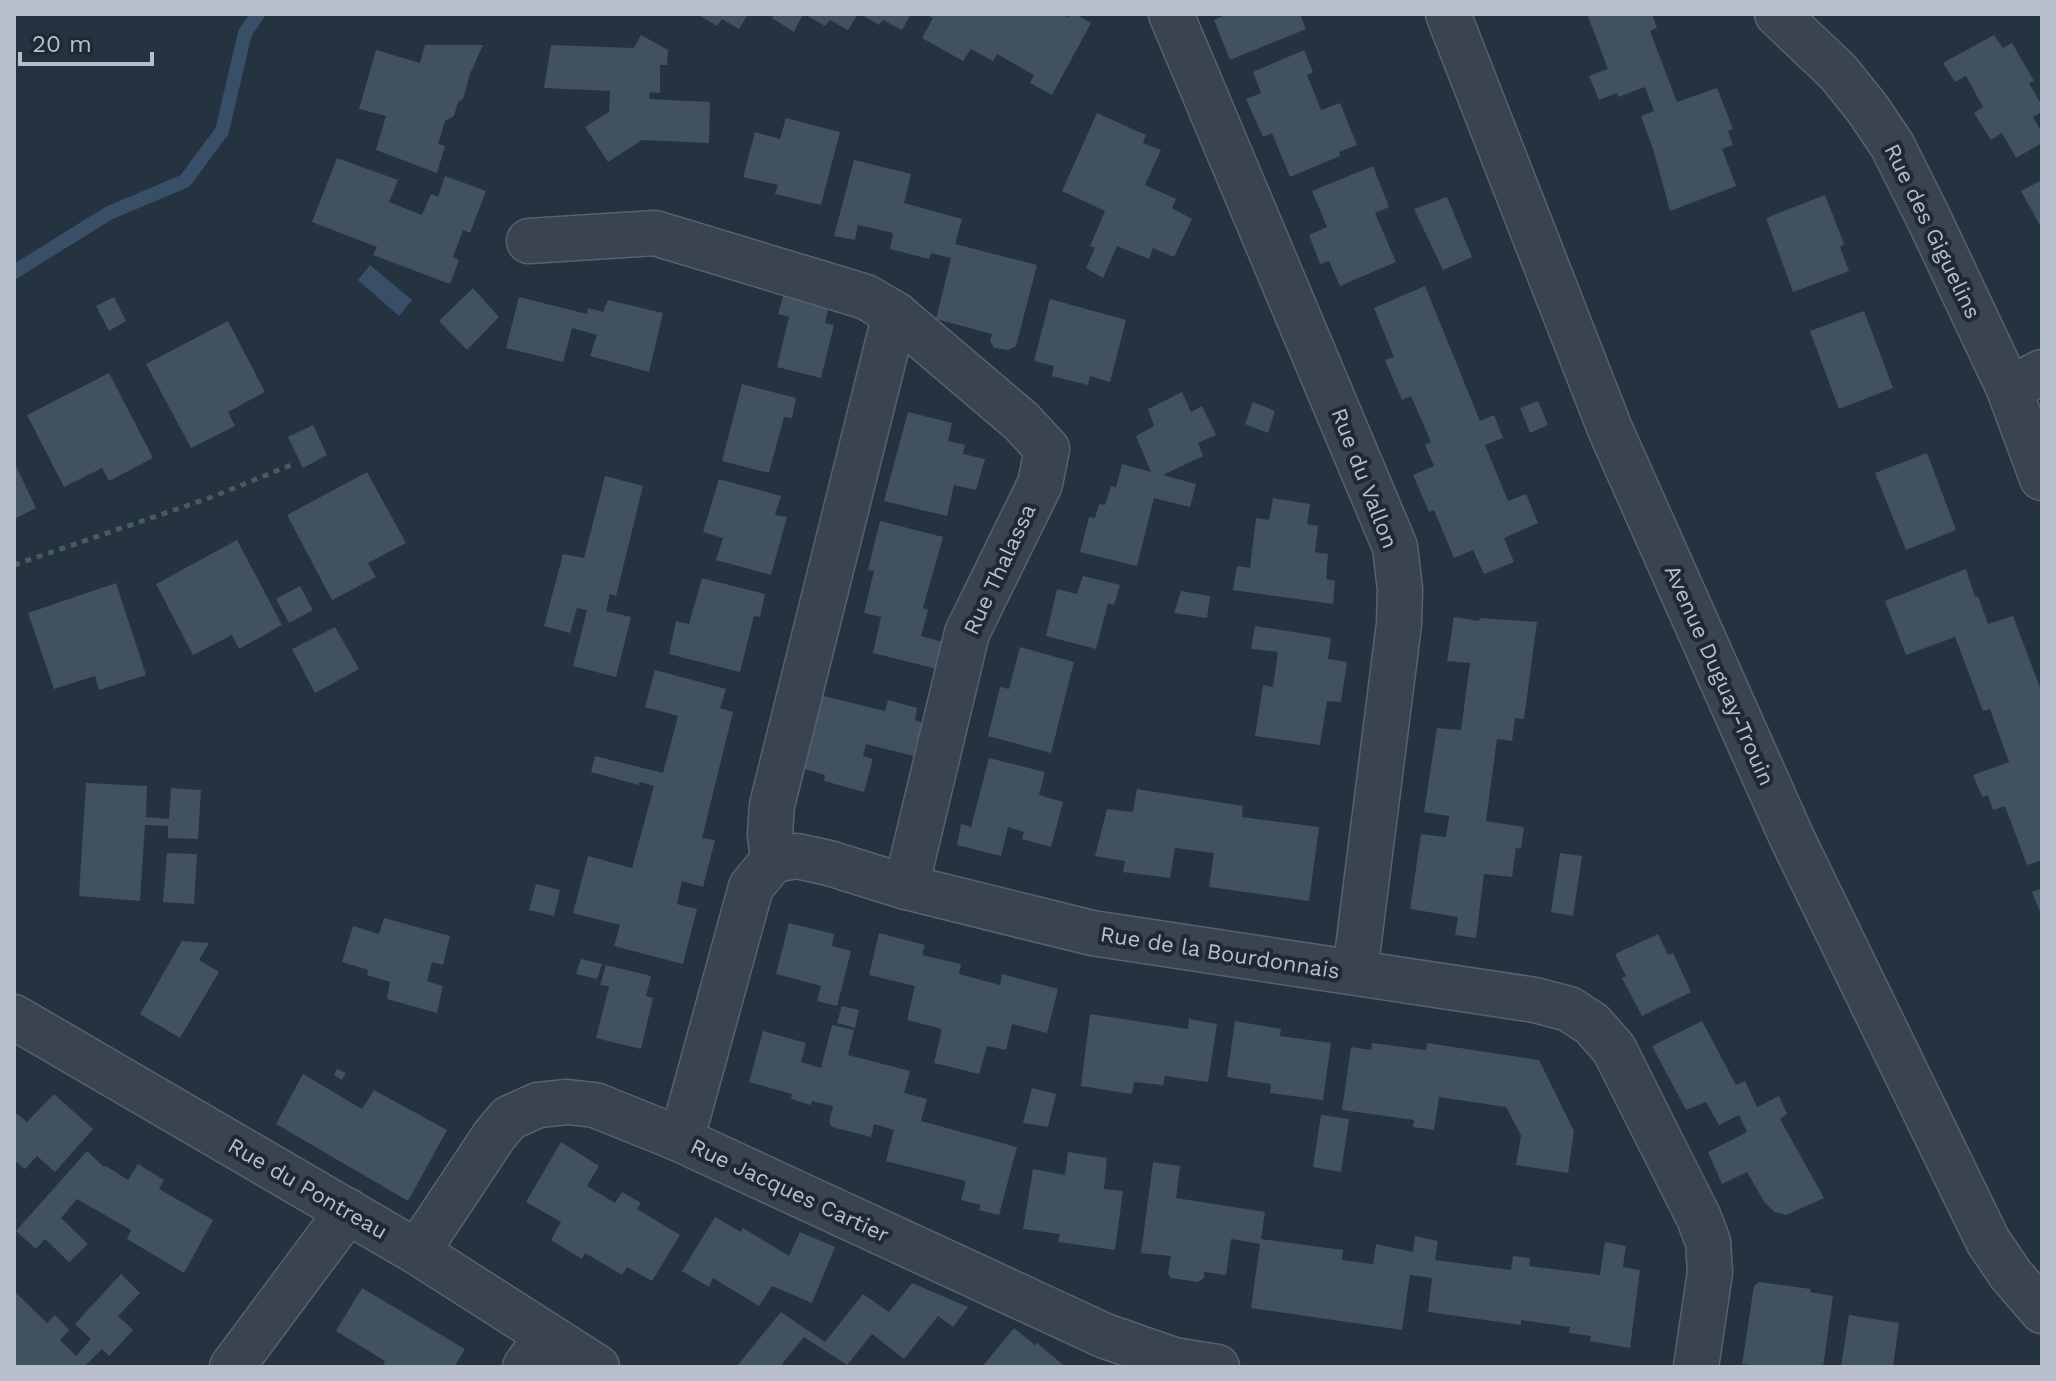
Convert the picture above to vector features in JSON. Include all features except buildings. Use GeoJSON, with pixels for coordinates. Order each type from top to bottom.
{"type":"FeatureCollection","features":[{"type":"Feature","properties":{"kind":"street","name":"Rue du Vallon"},"geometry":{"type":"LineString","coordinates":[[1171,14],[1395,547],[1400,589],[1399,624],[1355,972]]}},
{"type":"Feature","properties":{"kind":"street","name":"Avenue Duguay-Trouin"},"geometry":{"type":"LineString","coordinates":[[1448,14],[1610,429],[1792,838],[1988,1241],[2011,1275],[2042,1311]]}},
{"type":"Feature","properties":{"kind":"street","name":"Rue des Giguelins"},"geometry":{"type":"LineString","coordinates":[[1777,14],[1838,72],[1892,145],[1929,219],[2026,381],[2042,478]]}},
{"type":"Feature","properties":{"kind":"street","name":"Rue Thalassa"},"geometry":{"type":"LineString","coordinates":[[529,241],[655,233],[866,297],[895,314],[1021,421],[1047,449],[1040,484],[967,633],[906,887]]}},
{"type":"Feature","properties":{"kind":"street"},"geometry":{"type":"LineString","coordinates":[[677,1138],[688,1116],[751,887],[773,860],[770,834],[772,805],[895,314]]}},
{"type":"Feature","properties":{"kind":"street","name":"Rue de la Bourdonnais"},"geometry":{"type":"LineString","coordinates":[[773,860],[797,856],[829,863],[906,887],[1092,933],[1535,1000],[1569,1009],[1592,1024],[1614,1049],[1699,1218],[1708,1242],[1710,1272],[1696,1367]]}},
{"type":"Feature","properties":{"kind":"street","name":"Rue du Pontreau"},"geometry":{"type":"LineString","coordinates":[[14,1017],[417,1252],[536,1351],[597,1367]]}},
{"type":"Feature","properties":{"kind":"street","name":"Rue Jacques Cartier"},"geometry":{"type":"LineString","coordinates":[[417,1252],[509,1118],[538,1105],[567,1102],[595,1105],[677,1138],[1105,1336],[1174,1360],[1217,1367]]}},
{"type":"Feature","properties":{"kind":"street"},"geometry":{"type":"LineString","coordinates":[[232,1367],[348,1211]]}},
{"type":"Feature","properties":{"kind":"path"},"geometry":{"type":"LineString","coordinates":[[14,565],[212,497],[291,465]]}},
{"type":"Feature","properties":{"kind":"water"},"geometry":{"type":"Polygon","coordinates":[[[370,265],[412,300],[399,316],[358,280],[370,265]]]}},
{"type":"Feature","properties":{"kind":"waterway"},"geometry":{"type":"LineString","coordinates":[[14,272],[109,213],[185,181],[222,131],[245,33],[258,14]]}}]}
